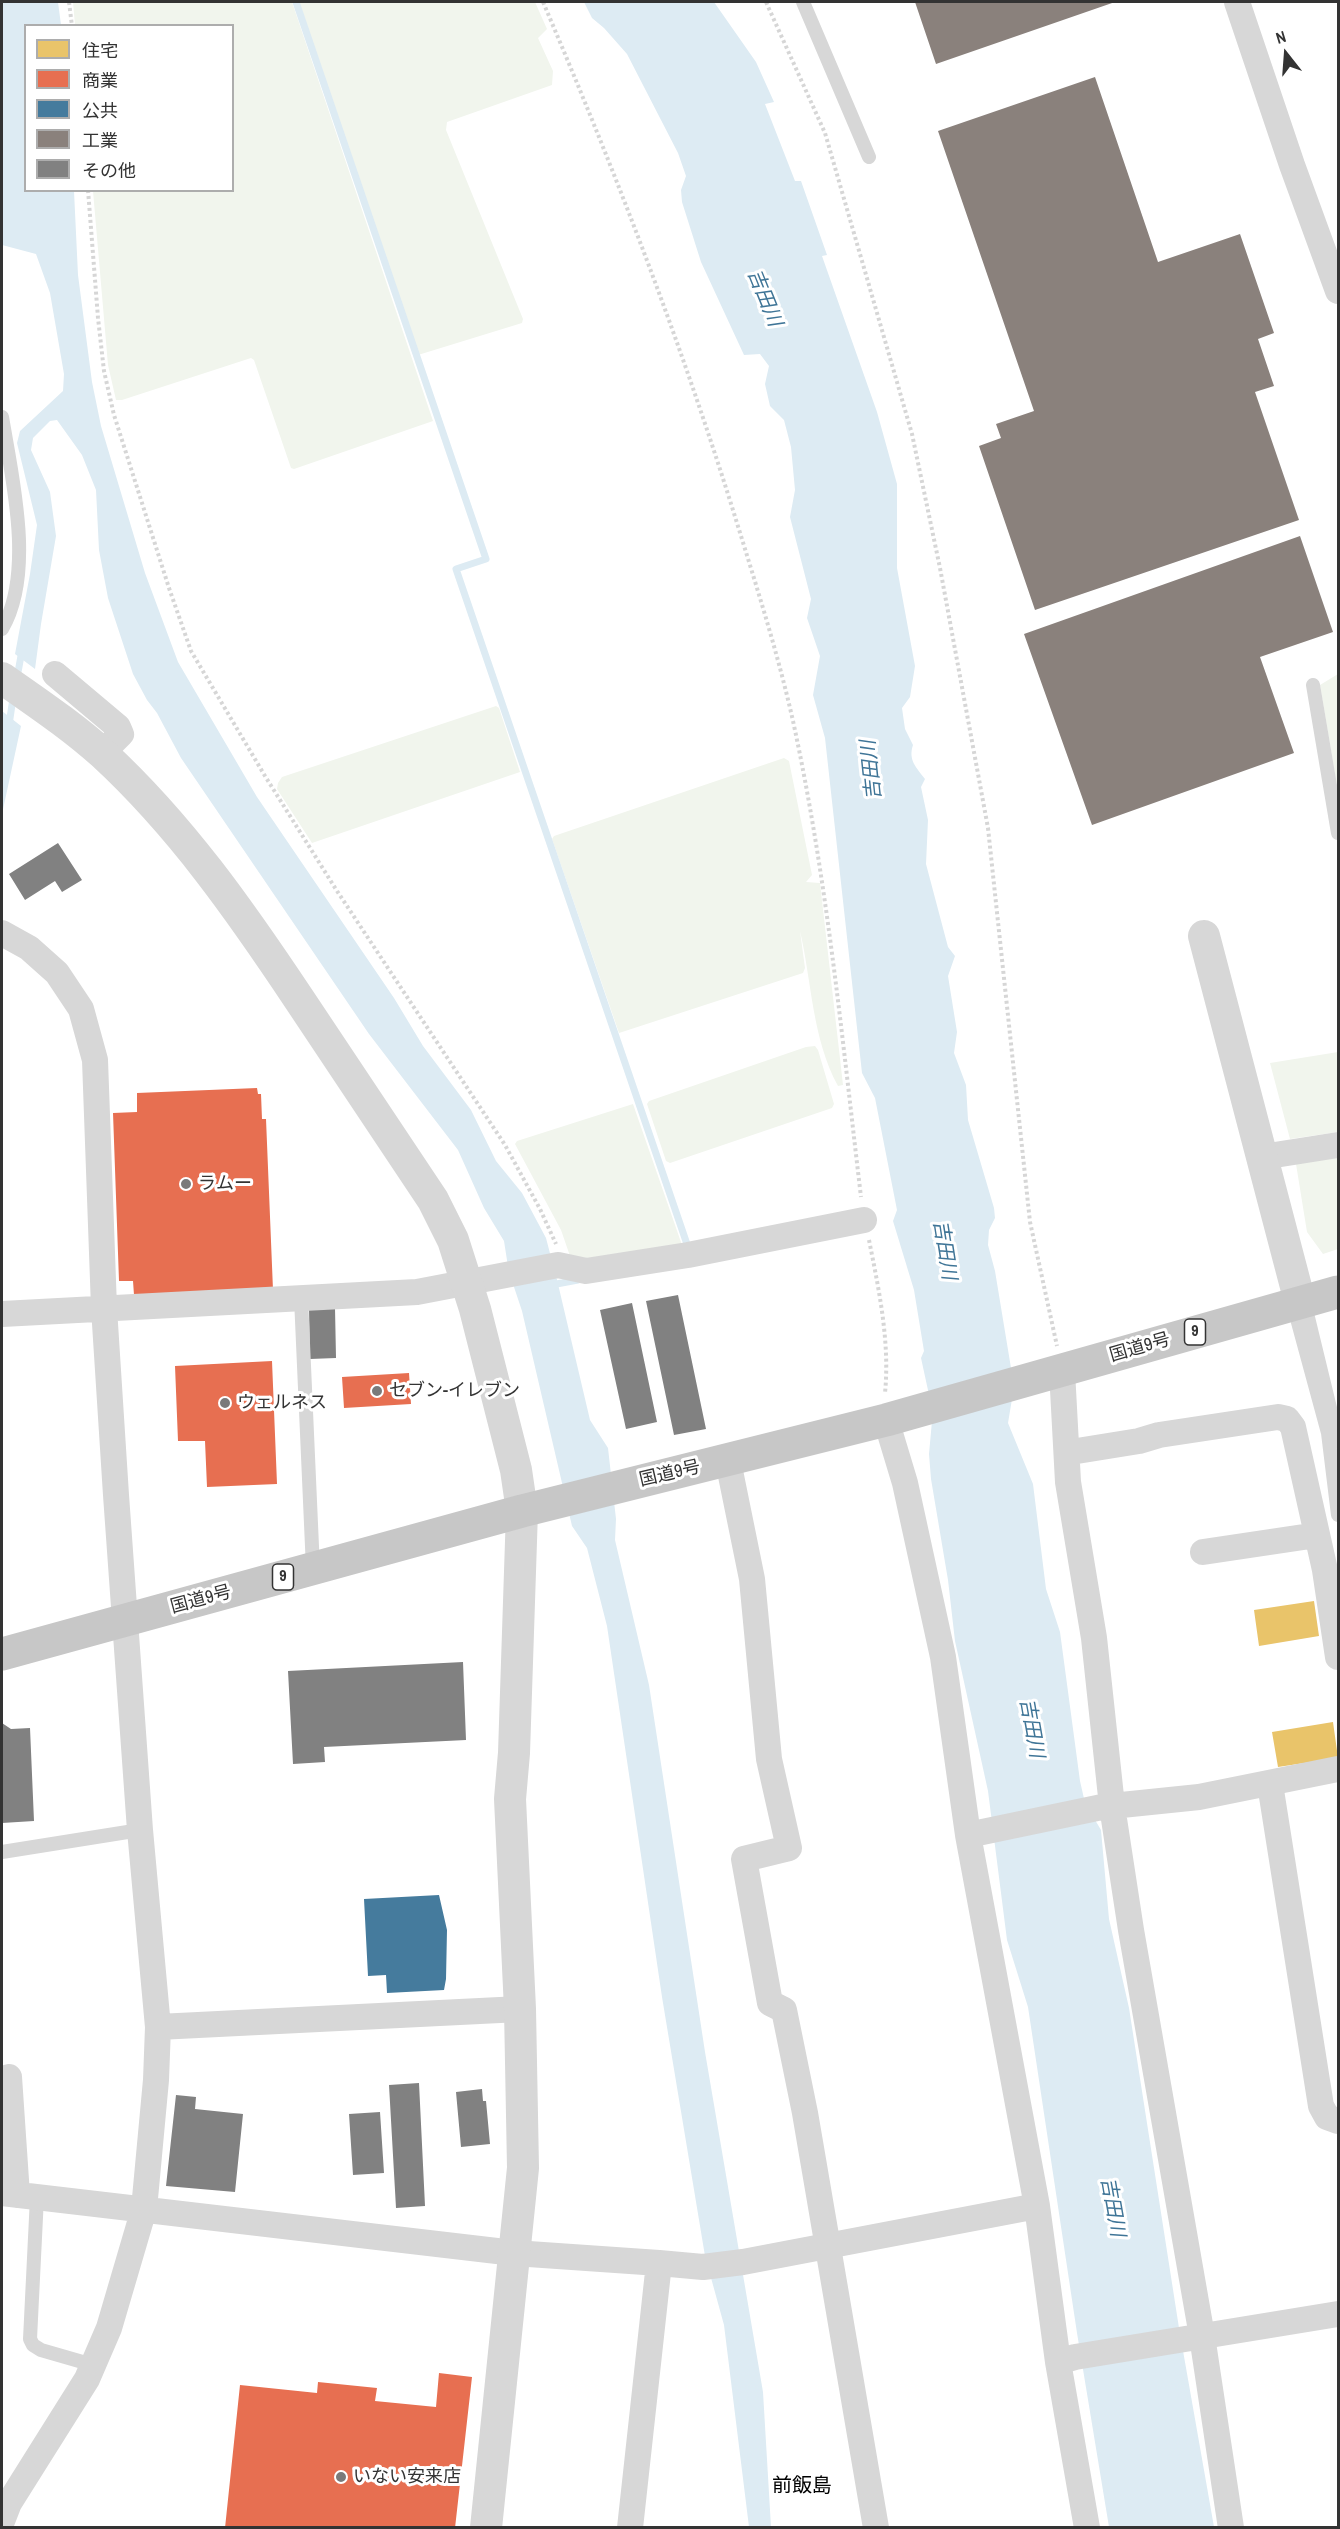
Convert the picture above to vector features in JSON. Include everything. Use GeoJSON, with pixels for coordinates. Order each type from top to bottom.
{"type":"FeatureCollection","features":[{"type":"Feature","properties":{"kind":"highway","name":"国道9号"},"geometry":{"type":"LineString","coordinates":[[2,1654],[522,1511],[894,1418],[1338,1292]]}},
{"type":"Feature","properties":{"kind":"street"},"geometry":{"type":"LineString","coordinates":[[1237,2],[1292,165],[1338,291]]}},
{"type":"Feature","properties":{"kind":"street"},"geometry":{"type":"LineString","coordinates":[[55,674],[120,730],[118,738],[102,753]]}},
{"type":"Feature","properties":{"kind":"street"},"geometry":{"type":"LineString","coordinates":[[2,678],[102,753],[162,814],[211,873],[433,1200],[453,1240],[468,1283],[516,1470],[522,1511],[514,1753],[510,1799],[520,2009],[523,2168],[486,2528]]}},
{"type":"Feature","properties":{"kind":"street"},"geometry":{"type":"LineString","coordinates":[[2,933],[29,948],[57,973],[81,1009],[89,1035],[97,1085],[104,1308],[140,1830],[158,2026],[156,2080],[144,2210],[109,2328],[87,2379],[9,2503],[2,2521]]}},
{"type":"Feature","properties":{"kind":"street"},"geometry":{"type":"LineString","coordinates":[[1204,936],[1299,1302]]}},
{"type":"Feature","properties":{"kind":"street"},"geometry":{"type":"LineString","coordinates":[[1262,1158],[1338,1145]]}},
{"type":"Feature","properties":{"kind":"street"},"geometry":{"type":"LineString","coordinates":[[2,1314],[417,1292],[558,1266],[586,1271],[688,1255],[864,1220]]}},
{"type":"Feature","properties":{"kind":"street"},"geometry":{"type":"LineString","coordinates":[[1057,1372],[1068,1482],[1094,1638],[1107,1806],[1131,1930],[1194,2338],[1231,2528]]}},
{"type":"Feature","properties":{"kind":"street"},"geometry":{"type":"LineString","coordinates":[[1077,1451],[1139,1441],[1159,1435],[1283,1417],[1293,1427],[1317,1534],[1338,1657]]}},
{"type":"Feature","properties":{"kind":"street"},"geometry":{"type":"LineString","coordinates":[[894,1418],[943,1657],[968,1835],[1036,2206],[1067,2360],[1087,2528]]}},
{"type":"Feature","properties":{"kind":"street"},"geometry":{"type":"LineString","coordinates":[[728,1461],[752,1579],[770,1759],[789,1848],[744,1859],[770,2003],[784,2010],[805,2113],[876,2528]]}},
{"type":"Feature","properties":{"kind":"street"},"geometry":{"type":"LineString","coordinates":[[1203,1552],[1317,1534]]}},
{"type":"Feature","properties":{"kind":"street"},"geometry":{"type":"LineString","coordinates":[[968,1835],[1107,1806],[1198,1797],[1338,1769]]}},
{"type":"Feature","properties":{"kind":"street"},"geometry":{"type":"LineString","coordinates":[[1270,1784],[1321,2106],[1327,2117],[1338,2121]]}},
{"type":"Feature","properties":{"kind":"street"},"geometry":{"type":"LineString","coordinates":[[158,2026],[520,2009]]}},
{"type":"Feature","properties":{"kind":"street"},"geometry":{"type":"LineString","coordinates":[[9,2077],[19,2195],[514,2253],[703,2267],[827,2247],[1036,2206]]}},
{"type":"Feature","properties":{"kind":"street"},"geometry":{"type":"LineString","coordinates":[[630,2528],[659,2264]]}},
{"type":"Feature","properties":{"kind":"street"},"geometry":{"type":"LineString","coordinates":[[1067,2360],[1338,2314]]}},
{"type":"Feature","properties":{"kind":"lane"},"geometry":{"type":"LineString","coordinates":[[803,2],[868,157]]}},
{"type":"Feature","properties":{"kind":"lane"},"geometry":{"type":"LineString","coordinates":[[2,417],[19,522],[14,602],[2,629]]}},
{"type":"Feature","properties":{"kind":"lane"},"geometry":{"type":"LineString","coordinates":[[1313,685],[1338,833]]}},
{"type":"Feature","properties":{"kind":"lane"},"geometry":{"type":"LineString","coordinates":[[301,1298],[313,1569]]}},
{"type":"Feature","properties":{"kind":"lane"},"geometry":{"type":"LineString","coordinates":[[1299,1302],[1338,1440]]}},
{"type":"Feature","properties":{"kind":"lane"},"geometry":{"type":"LineString","coordinates":[[1299,1302],[1328,1433],[1338,1515]]}},
{"type":"Feature","properties":{"kind":"lane"},"geometry":{"type":"LineString","coordinates":[[1074,1519],[1079,1515],[1081,1499],[1076,1408]]}},
{"type":"Feature","properties":{"kind":"lane"},"geometry":{"type":"LineString","coordinates":[[2,1852],[140,1830]]}},
{"type":"Feature","properties":{"kind":"lane"},"geometry":{"type":"LineString","coordinates":[[19,2195],[30,2339],[33,2345],[41,2350],[93,2365]]}},
{"type":"Feature","properties":{"kind":"path"},"geometry":{"type":"LineString","coordinates":[[69,2],[72,24]]}},
{"type":"Feature","properties":{"kind":"path"},"geometry":{"type":"LineString","coordinates":[[543,2],[649,261],[702,409],[770,629],[799,751],[824,883],[864,1220],[879,1288],[888,1367]]}},
{"type":"Feature","properties":{"kind":"path"},"geometry":{"type":"LineString","coordinates":[[766,2],[825,133],[912,434],[940,568],[988,828],[1030,1221],[1057,1372]]}},
{"type":"Feature","properties":{"kind":"path"},"geometry":{"type":"LineString","coordinates":[[88,192],[104,372],[118,426],[191,651],[331,881],[505,1145],[540,1209],[557,1247],[558,1266]]}},
{"type":"Feature","properties":{"kind":"shaded area"},"geometry":{"type":"Polygon","coordinates":[[[73,2],[292,2],[433,421],[294,469],[291,468],[254,360],[251,358],[116,400],[108,365],[93,192],[234,192],[234,24],[75,24],[73,2]]]}},
{"type":"Feature","properties":{"kind":"shaded area"},"geometry":{"type":"Polygon","coordinates":[[[299,2],[535,2],[547,29],[538,38],[553,71],[552,85],[447,122],[446,130],[523,319],[522,323],[418,355],[299,2]]]}},
{"type":"Feature","properties":{"kind":"shaded area"},"geometry":{"type":"Polygon","coordinates":[[[1338,674],[1338,792],[1320,685],[1338,674]]]}},
{"type":"Feature","properties":{"kind":"shaded area"},"geometry":{"type":"Polygon","coordinates":[[[496,706],[499,708],[520,772],[312,843],[277,789],[282,777],[496,706]]]}},
{"type":"Feature","properties":{"kind":"shaded area"},"geometry":{"type":"Polygon","coordinates":[[[784,758],[789,761],[812,875],[806,882],[820,883],[843,1085],[838,1086],[829,1068],[818,1030],[800,931],[805,968],[803,973],[619,1033],[552,839],[554,836],[784,758]]]}},
{"type":"Feature","properties":{"kind":"shaded area"},"geometry":{"type":"Polygon","coordinates":[[[815,1046],[834,1104],[832,1108],[670,1163],[666,1161],[647,1104],[649,1101],[806,1047],[815,1046]]]}},
{"type":"Feature","properties":{"kind":"shaded area"},"geometry":{"type":"Polygon","coordinates":[[[1338,1052],[1338,1132],[1290,1139],[1270,1063],[1338,1052]]]}},
{"type":"Feature","properties":{"kind":"shaded area"},"geometry":{"type":"Polygon","coordinates":[[[633,1104],[683,1248],[610,1261],[570,1256],[561,1230],[515,1144],[517,1141],[633,1104]]]}},
{"type":"Feature","properties":{"kind":"shaded area"},"geometry":{"type":"Polygon","coordinates":[[[1338,1157],[1338,1249],[1323,1254],[1307,1232],[1296,1164],[1338,1157]]]}},
{"type":"Feature","properties":{"kind":"water"},"geometry":{"type":"Polygon","coordinates":[[[2,2],[58,2],[61,24],[24,24],[24,192],[74,192],[78,275],[92,382],[101,426],[145,573],[178,662],[257,797],[394,998],[423,1046],[471,1110],[496,1161],[522,1193],[546,1238],[553,1265],[509,1273],[504,1241],[484,1208],[458,1150],[369,1034],[181,758],[133,674],[108,598],[99,550],[96,490],[82,455],[57,420],[50,421],[33,438],[31,450],[50,492],[56,536],[35,669],[15,654],[37,525],[17,443],[20,431],[63,391],[64,374],[50,293],[36,254],[2,245],[2,2]]]}},
{"type":"Feature","properties":{"kind":"water","name":"吉田川"},"geometry":{"type":"Polygon","coordinates":[[[584,2],[714,2],[756,62],[774,102],[765,104],[795,181],[801,181],[827,255],[822,256],[877,412],[897,484],[897,568],[915,666],[910,697],[902,708],[905,729],[913,745],[912,759],[925,779],[921,787],[928,820],[926,864],[948,947],[955,956],[948,976],[957,1032],[954,1053],[966,1085],[968,1120],[994,1208],[995,1218],[989,1230],[988,1245],[995,1271],[1011,1368],[931,1404],[921,1358],[924,1351],[914,1290],[893,1221],[897,1210],[875,1098],[862,1073],[825,738],[813,695],[820,656],[807,618],[811,599],[790,517],[795,490],[791,447],[784,420],[770,406],[765,384],[769,366],[760,354],[744,355],[701,262],[682,202],[681,190],[686,176],[678,153],[627,54],[592,18],[584,2]]]}},
{"type":"Feature","properties":{"kind":"water"},"geometry":{"type":"Polygon","coordinates":[[[2,711],[21,726],[2,814],[2,711]]]}},
{"type":"Feature","properties":{"kind":"water"},"geometry":{"type":"Polygon","coordinates":[[[554,1267],[590,1420],[608,1448],[616,1519],[615,1540],[649,1685],[705,2052],[763,2392],[771,2527],[749,2527],[724,2325],[705,2256],[662,1997],[607,1626],[587,1548],[572,1526],[522,1311],[510,1275],[554,1267]]]}},
{"type":"Feature","properties":{"kind":"water","name":"吉田川"},"geometry":{"type":"Polygon","coordinates":[[[1014,1387],[1008,1423],[1033,1484],[1046,1589],[1060,1632],[1080,1781],[1085,1803],[1101,1830],[1109,1919],[1129,2008],[1179,2328],[1214,2527],[1109,2527],[1028,2007],[1007,1940],[988,1791],[955,1641],[948,1580],[931,1479],[929,1454],[933,1410],[1014,1387]]]}},
{"type":"Feature","properties":{"kind":"building: 住宅"},"geometry":{"type":"Polygon","coordinates":[[[1314,1601],[1319,1636],[1259,1646],[1254,1610],[1314,1601]]]}},
{"type":"Feature","properties":{"kind":"building: 住宅"},"geometry":{"type":"Polygon","coordinates":[[[1333,1722],[1338,1758],[1278,1767],[1272,1732],[1333,1722]]]}},
{"type":"Feature","properties":{"kind":"building: 商業"},"geometry":{"type":"Polygon","coordinates":[[[257,1088],[258,1094],[261,1094],[262,1119],[266,1119],[273,1290],[134,1295],[133,1281],[119,1281],[113,1113],[137,1112],[137,1093],[257,1088]]]}},
{"type":"Feature","properties":{"kind":"building: 商業","name":"ウェルネス"},"geometry":{"type":"Polygon","coordinates":[[[272,1361],[277,1484],[207,1487],[205,1441],[178,1441],[175,1366],[272,1361]]]}},
{"type":"Feature","properties":{"kind":"building: 商業","name":"セブン-イレブン"},"geometry":{"type":"Polygon","coordinates":[[[409,1373],[411,1404],[344,1408],[342,1377],[409,1373]]]}},
{"type":"Feature","properties":{"kind":"building: 商業"},"geometry":{"type":"Polygon","coordinates":[[[439,2373],[472,2377],[455,2528],[225,2528],[240,2385],[317,2393],[318,2382],[377,2388],[375,2401],[436,2407],[439,2373]]]}},
{"type":"Feature","properties":{"kind":"building: 公共"},"geometry":{"type":"Polygon","coordinates":[[[439,1895],[447,1930],[444,1990],[387,1993],[386,1975],[368,1976],[364,1899],[439,1895]]]}},
{"type":"Feature","properties":{"kind":"building: 工業"},"geometry":{"type":"Polygon","coordinates":[[[915,2],[1115,2],[936,64],[915,2]]]}},
{"type":"Feature","properties":{"kind":"building: 工業"},"geometry":{"type":"Polygon","coordinates":[[[1095,77],[1158,262],[1240,234],[1274,333],[1258,339],[1274,386],[1255,392],[1299,520],[1035,610],[979,446],[1001,438],[996,424],[1034,411],[938,131],[1095,77]]]}},
{"type":"Feature","properties":{"kind":"building: 工業"},"geometry":{"type":"Polygon","coordinates":[[[1300,536],[1333,632],[1260,657],[1294,753],[1092,825],[1024,634],[1300,536]]]}},
{"type":"Feature","properties":{"kind":"building: その他"},"geometry":{"type":"Polygon","coordinates":[[[58,843],[82,880],[62,892],[55,881],[25,900],[9,874],[58,843]]]}},
{"type":"Feature","properties":{"kind":"building: その他"},"geometry":{"type":"Polygon","coordinates":[[[678,1295],[706,1429],[674,1435],[646,1301],[678,1295]]]}},
{"type":"Feature","properties":{"kind":"building: その他"},"geometry":{"type":"Polygon","coordinates":[[[632,1303],[657,1422],[626,1429],[600,1310],[632,1303]]]}},
{"type":"Feature","properties":{"kind":"building: その他"},"geometry":{"type":"Polygon","coordinates":[[[335,1308],[336,1358],[310,1359],[309,1309],[335,1308]]]}},
{"type":"Feature","properties":{"kind":"building: その他"},"geometry":{"type":"Polygon","coordinates":[[[463,1662],[466,1740],[324,1747],[325,1762],[293,1764],[288,1671],[463,1662]]]}},
{"type":"Feature","properties":{"kind":"building: その他"},"geometry":{"type":"Polygon","coordinates":[[[2,1723],[11,1729],[30,1728],[34,1821],[2,1823],[2,1723]]]}},
{"type":"Feature","properties":{"kind":"building: その他"},"geometry":{"type":"Polygon","coordinates":[[[419,2083],[425,2206],[396,2208],[389,2085],[419,2083]]]}},
{"type":"Feature","properties":{"kind":"building: その他"},"geometry":{"type":"Polygon","coordinates":[[[482,2089],[483,2101],[486,2101],[490,2144],[461,2147],[456,2092],[482,2089]]]}},
{"type":"Feature","properties":{"kind":"building: その他"},"geometry":{"type":"Polygon","coordinates":[[[176,2095],[196,2097],[195,2109],[243,2114],[235,2192],[166,2186],[176,2095]]]}},
{"type":"Feature","properties":{"kind":"building: その他"},"geometry":{"type":"Polygon","coordinates":[[[380,2112],[384,2173],[353,2175],[349,2114],[380,2112]]]}},
{"type":"Feature","properties":{"kind":"waterway"},"geometry":{"type":"LineString","coordinates":[[296,2],[486,559],[456,569],[689,1250]]}},
{"type":"Feature","properties":{"kind":"waterway"},"geometry":{"type":"LineString","coordinates":[[17,678],[22,650]]}},
{"type":"Feature","properties":{"kind":"waterway"},"geometry":{"type":"LineString","coordinates":[[9,725],[13,698]]}},
{"type":"Feature","properties":{"kind":"waterway"},"geometry":{"type":"LineString","coordinates":[[551,1285],[578,1280]]}},
{"type":"Feature","properties":{"kind":"place","name":"ラムー"},"geometry":{"type":"Point","coordinates":[186,1184]}},
{"type":"Feature","properties":{"kind":"place","name":"セブン-イレブン"},"geometry":{"type":"Point","coordinates":[377,1391]}},
{"type":"Feature","properties":{"kind":"place","name":"ウェルネス"},"geometry":{"type":"Point","coordinates":[225,1403]}},
{"type":"Feature","properties":{"kind":"place","name":"いない安来店"},"geometry":{"type":"Point","coordinates":[341,2477]}},
{"type":"Feature","properties":{"kind":"district","name":"前飯島"},"geometry":{"type":"Point","coordinates":[802,2487]}}]}
